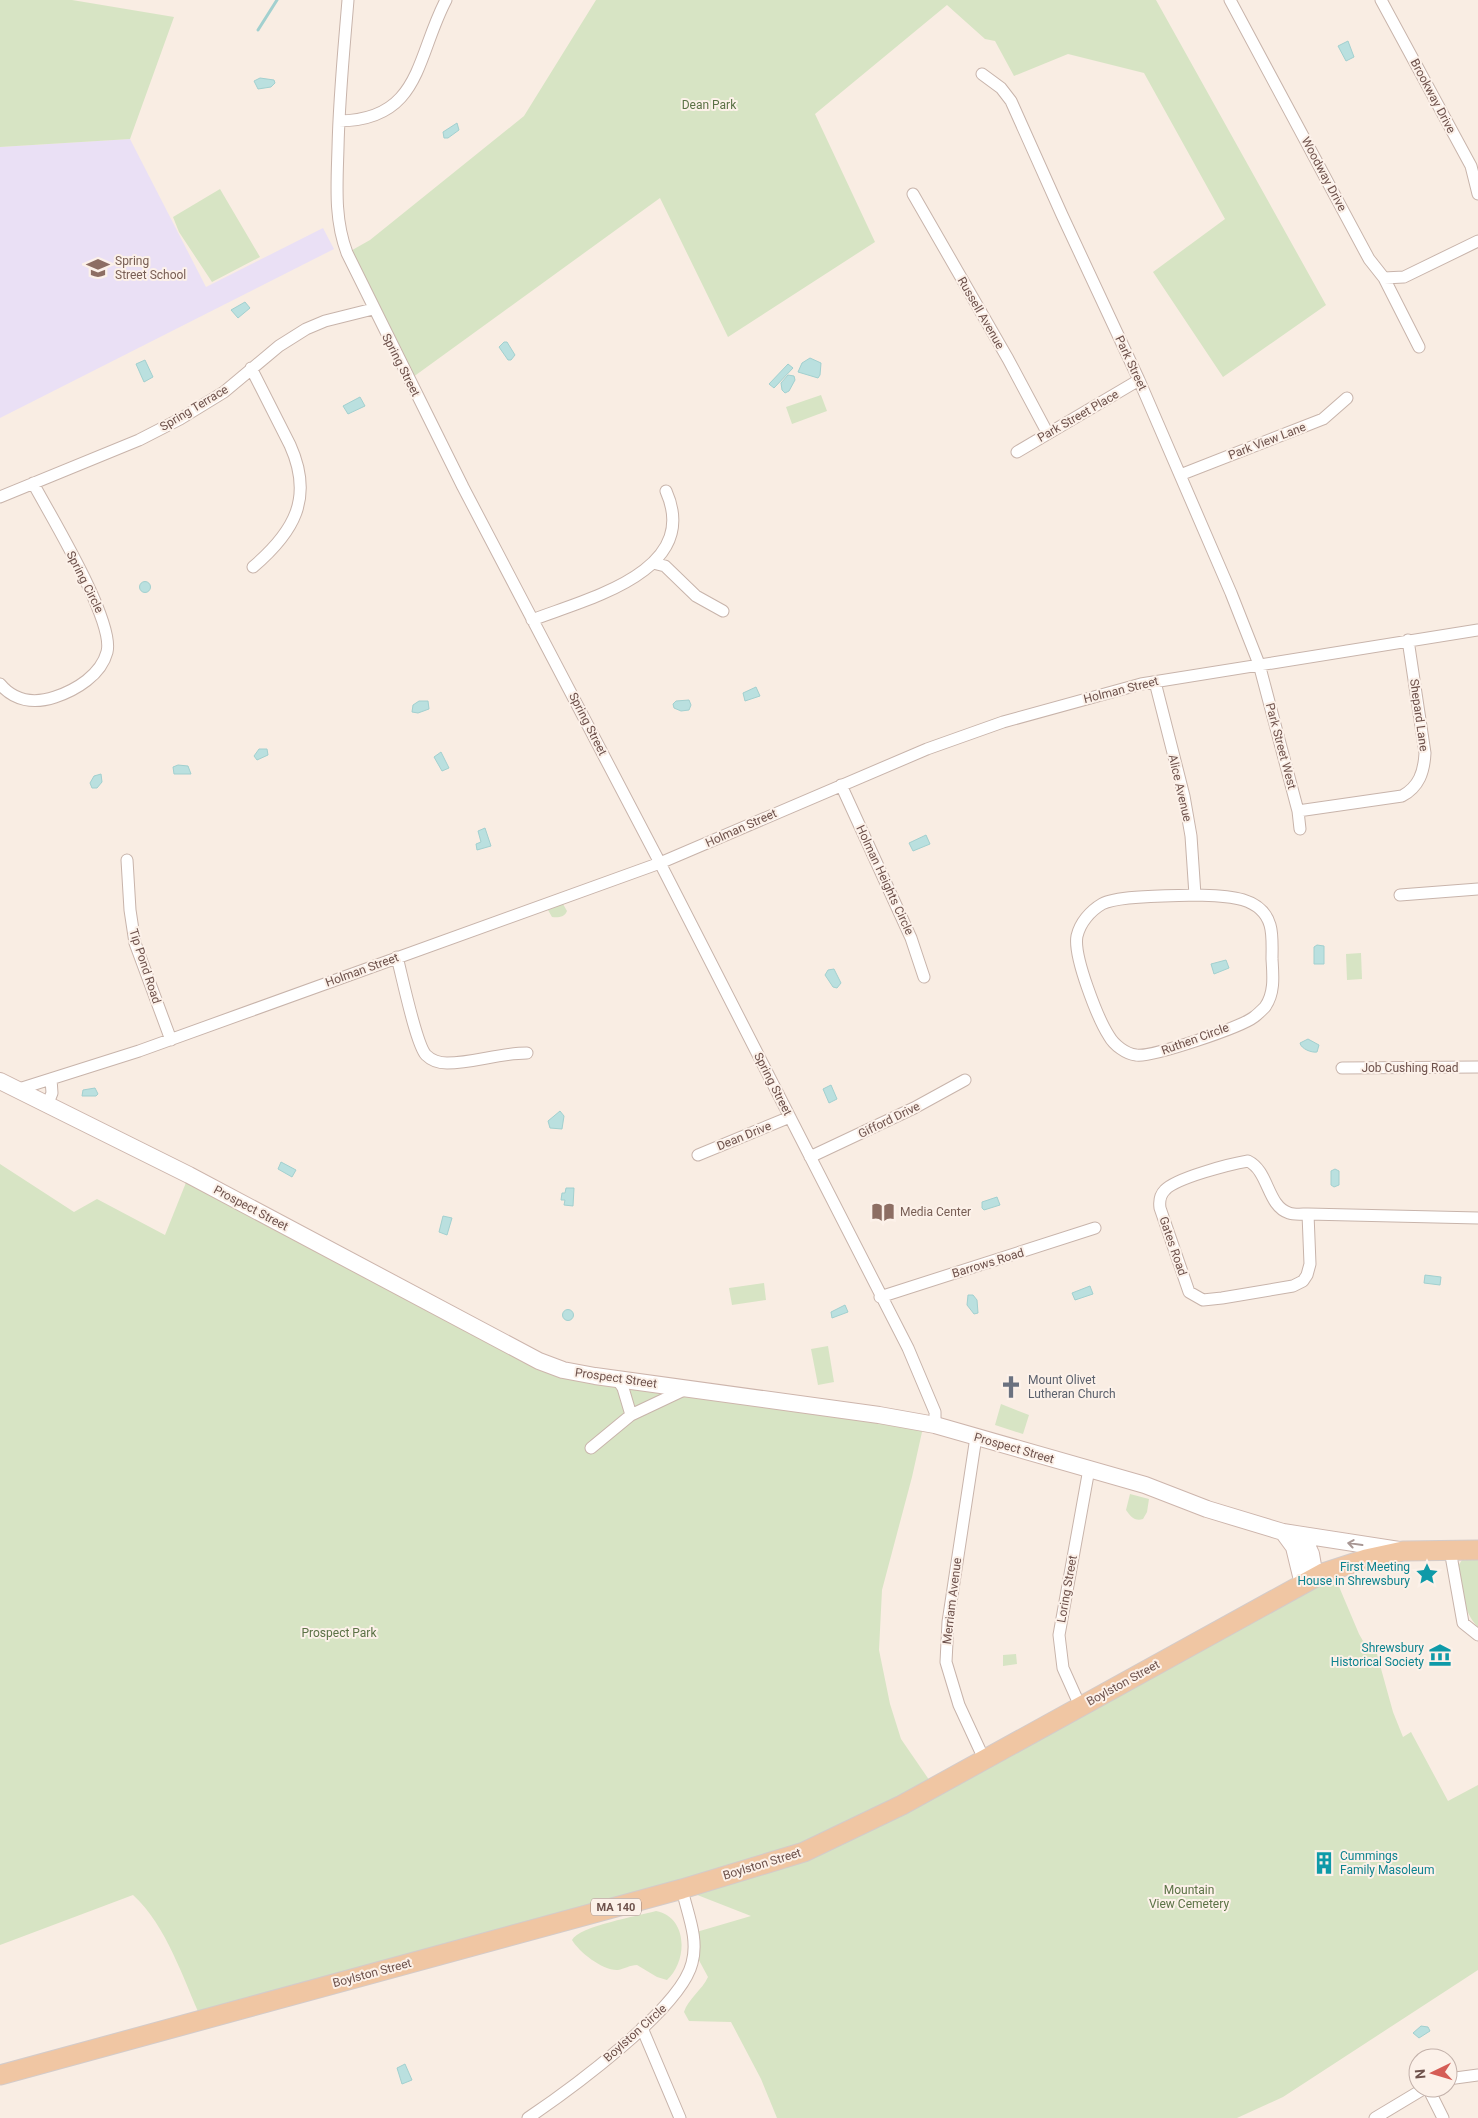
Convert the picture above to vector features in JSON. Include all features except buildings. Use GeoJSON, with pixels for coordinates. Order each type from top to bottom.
{"type":"FeatureCollection","features":[{"type":"Feature","properties":{"kind":"main road","name":"Boylston Street"},"geometry":{"type":"LineString","coordinates":[[0,2076],[682,1889],[804,1852],[902,1805],[1309,1580],[1357,1561],[1403,1551],[1478,1550]]}},
{"type":"Feature","properties":{"kind":"street","name":"Spring Street"},"geometry":{"type":"LineString","coordinates":[[348,0],[338,121],[337,183],[340,230],[347,253],[373,309],[532,620],[660,863],[919,1373],[935,1412],[935,1425]]}},
{"type":"Feature","properties":{"kind":"street"},"geometry":{"type":"LineString","coordinates":[[338,121],[353,121],[373,116],[390,107],[402,96],[419,69],[433,28],[446,0]]}},
{"type":"Feature","properties":{"kind":"street","name":"Woodway Drive"},"geometry":{"type":"LineString","coordinates":[[1230,0],[1369,259],[1384,278],[1419,347]]}},
{"type":"Feature","properties":{"kind":"street","name":"Brookway Drive"},"geometry":{"type":"LineString","coordinates":[[1381,0],[1471,166],[1478,194]]}},
{"type":"Feature","properties":{"kind":"street","name":"Park Street"},"geometry":{"type":"LineString","coordinates":[[982,74],[1001,88],[1011,101],[1139,380],[1231,593],[1259,664]]}},
{"type":"Feature","properties":{"kind":"street","name":"Russell Avenue"},"geometry":{"type":"LineString","coordinates":[[913,194],[1008,359],[1047,432]]}},
{"type":"Feature","properties":{"kind":"street"},"geometry":{"type":"LineString","coordinates":[[1384,278],[1404,277],[1478,241]]}},
{"type":"Feature","properties":{"kind":"street","name":"Spring Terrace"},"geometry":{"type":"LineString","coordinates":[[33,483],[139,440],[180,419],[224,392],[279,346],[306,329],[373,309]]}},
{"type":"Feature","properties":{"kind":"street"},"geometry":{"type":"LineString","coordinates":[[251,368],[290,444],[300,477],[298,504],[292,523],[275,548],[253,567]]}},
{"type":"Feature","properties":{"kind":"street","name":"Park Street Place"},"geometry":{"type":"LineString","coordinates":[[1017,452],[1047,432],[1139,380]]}},
{"type":"Feature","properties":{"kind":"street","name":"Park View Lane"},"geometry":{"type":"LineString","coordinates":[[1180,475],[1323,419],[1347,398]]}},
{"type":"Feature","properties":{"kind":"street"},"geometry":{"type":"LineString","coordinates":[[0,497],[33,483]]}},
{"type":"Feature","properties":{"kind":"street","name":"Spring Circle"},"geometry":{"type":"LineString","coordinates":[[0,684],[12,696],[24,700],[46,700],[63,695],[87,681],[101,664],[107,652],[109,639],[100,608],[33,483]]}},
{"type":"Feature","properties":{"kind":"street"},"geometry":{"type":"LineString","coordinates":[[532,620],[630,580],[653,563],[664,550],[673,531],[674,517],[666,492]]}},
{"type":"Feature","properties":{"kind":"street"},"geometry":{"type":"LineString","coordinates":[[653,563],[665,566],[696,596],[723,611]]}},
{"type":"Feature","properties":{"kind":"street","name":"Holman Street"},"geometry":{"type":"LineString","coordinates":[[20,1089],[171,1040],[660,863],[927,749],[1003,722],[1092,697],[1155,682],[1478,630]]}},
{"type":"Feature","properties":{"kind":"street","name":"Shepard Lane"},"geometry":{"type":"LineString","coordinates":[[1298,811],[1402,796],[1415,787],[1424,765],[1425,753],[1408,640]]}},
{"type":"Feature","properties":{"kind":"street","name":"Park Street West"},"geometry":{"type":"LineString","coordinates":[[1259,664],[1298,811],[1300,829]]}},
{"type":"Feature","properties":{"kind":"street","name":"Alice Avenue"},"geometry":{"type":"LineString","coordinates":[[1155,682],[1184,796],[1191,836],[1195,895]]}},
{"type":"Feature","properties":{"kind":"street","name":"Holman Heights Circle"},"geometry":{"type":"LineString","coordinates":[[841,785],[911,938],[924,977]]}},
{"type":"Feature","properties":{"kind":"street","name":"Tip Pond Road"},"geometry":{"type":"LineString","coordinates":[[127,860],[130,910],[135,943],[171,1040]]}},
{"type":"Feature","properties":{"kind":"street"},"geometry":{"type":"LineString","coordinates":[[1400,895],[1478,889]]}},
{"type":"Feature","properties":{"kind":"street","name":"Ruthen Circle"},"geometry":{"type":"LineString","coordinates":[[1195,895],[1242,899],[1256,905],[1263,912],[1270,925],[1273,978],[1271,995],[1265,1007],[1254,1018],[1168,1051],[1144,1056],[1128,1053],[1109,1037],[1081,969],[1076,945],[1080,928],[1093,910],[1112,900],[1195,895]]}},
{"type":"Feature","properties":{"kind":"street"},"geometry":{"type":"LineString","coordinates":[[397,957],[419,1041],[425,1054],[434,1062],[446,1063],[509,1053],[527,1053]]}},
{"type":"Feature","properties":{"kind":"street","name":"Job Cushing Road"},"geometry":{"type":"LineString","coordinates":[[1342,1068],[1478,1067]]}},
{"type":"Feature","properties":{"kind":"street"},"geometry":{"type":"LineString","coordinates":[[48,1103],[52,1094],[52,1079]]}},
{"type":"Feature","properties":{"kind":"street","name":"Gifford Drive"},"geometry":{"type":"LineString","coordinates":[[810,1157],[914,1108],[965,1080]]}},
{"type":"Feature","properties":{"kind":"street","name":"Prospect Street"},"geometry":{"type":"LineString","coordinates":[[0,1081],[48,1103],[539,1361],[563,1370],[879,1415],[935,1425],[1145,1485],[1209,1510],[1283,1532],[1403,1551]]}},
{"type":"Feature","properties":{"kind":"street","name":"Dean Drive"},"geometry":{"type":"LineString","coordinates":[[698,1154],[790,1117]]}},
{"type":"Feature","properties":{"kind":"street","name":"Gates Road"},"geometry":{"type":"LineString","coordinates":[[1308,1214],[1310,1264],[1303,1281],[1293,1286],[1203,1300],[1189,1292],[1159,1202],[1162,1194],[1171,1185],[1228,1164],[1248,1161],[1255,1165],[1262,1174],[1278,1206],[1290,1214],[1308,1214],[1478,1218]]}},
{"type":"Feature","properties":{"kind":"street","name":"Barrows Road"},"geometry":{"type":"LineString","coordinates":[[880,1297],[1095,1228]]}},
{"type":"Feature","properties":{"kind":"street"},"geometry":{"type":"LineString","coordinates":[[617,1379],[622,1385],[630,1414]]}},
{"type":"Feature","properties":{"kind":"street"},"geometry":{"type":"LineString","coordinates":[[591,1448],[630,1414],[688,1388]]}},
{"type":"Feature","properties":{"kind":"street","name":"Merriam Avenue"},"geometry":{"type":"LineString","coordinates":[[976,1437],[946,1647],[946,1662],[952,1687],[984,1759]]}},
{"type":"Feature","properties":{"kind":"street","name":"Loring Street"},"geometry":{"type":"LineString","coordinates":[[1080,1706],[1063,1668],[1059,1635],[1089,1469]]}},
{"type":"Feature","properties":{"kind":"street"},"geometry":{"type":"LineString","coordinates":[[1283,1532],[1294,1547],[1309,1580]]}},
{"type":"Feature","properties":{"kind":"street"},"geometry":{"type":"LineString","coordinates":[[1302,1535],[1311,1554],[1309,1580]]}},
{"type":"Feature","properties":{"kind":"street"},"geometry":{"type":"LineString","coordinates":[[1450,1550],[1463,1623],[1478,1635]]}},
{"type":"Feature","properties":{"kind":"street","name":"Boylston Circle"},"geometry":{"type":"LineString","coordinates":[[528,2118],[616,2052],[670,2002],[692,1964],[693,1933],[682,1889]]}},
{"type":"Feature","properties":{"kind":"street"},"geometry":{"type":"LineString","coordinates":[[642,2028],[680,2118]]}},
{"type":"Feature","properties":{"kind":"street"},"geometry":{"type":"LineString","coordinates":[[1458,2078],[1478,2075]]}},
{"type":"Feature","properties":{"kind":"street"},"geometry":{"type":"LineString","coordinates":[[1375,2118],[1410,2098]]}},
{"type":"Feature","properties":{"kind":"street"},"geometry":{"type":"LineString","coordinates":[[1432,2098],[1443,2118]]}},
{"type":"Feature","properties":{"kind":"shaded area","name":"Spring Street School"},"geometry":{"type":"Polygon","coordinates":[[[130,139],[206,287],[323,228],[334,249],[0,418],[0,147],[130,139]]]}},
{"type":"Feature","properties":{"kind":"green space"},"geometry":{"type":"Polygon","coordinates":[[[0,0],[72,0],[174,17],[130,139],[0,147],[0,0]]]}},
{"type":"Feature","properties":{"kind":"green space","name":"Dean Park"},"geometry":{"type":"Polygon","coordinates":[[[596,0],[1156,0],[1326,305],[1223,377],[1153,272],[1225,219],[1144,73],[1068,54],[1014,76],[995,41],[985,39],[947,5],[815,114],[875,242],[728,337],[660,198],[409,380],[347,253],[370,240],[524,116],[596,0]]]}},
{"type":"Feature","properties":{"kind":"green space"},"geometry":{"type":"Polygon","coordinates":[[[220,189],[260,257],[212,282],[179,232],[173,217],[220,189]]]}},
{"type":"Feature","properties":{"kind":"green space"},"geometry":{"type":"Polygon","coordinates":[[[821,395],[827,411],[792,424],[786,407],[821,395]]]}},
{"type":"Feature","properties":{"kind":"green space"},"geometry":{"type":"Polygon","coordinates":[[[563,904],[567,911],[565,915],[552,917],[548,910],[563,904]]]}},
{"type":"Feature","properties":{"kind":"green space"},"geometry":{"type":"Polygon","coordinates":[[[1361,953],[1362,979],[1347,980],[1346,954],[1361,953]]]}},
{"type":"Feature","properties":{"kind":"green space","name":"Prospect Park"},"geometry":{"type":"Polygon","coordinates":[[[0,1164],[74,1212],[97,1199],[165,1235],[189,1175],[539,1361],[924,1423],[912,1477],[882,1590],[879,1650],[890,1704],[901,1739],[934,1787],[1332,1570],[1359,1634],[1363,1641],[1375,1647],[1393,1712],[1403,1737],[1411,1732],[1448,1801],[1478,1785],[1478,1970],[1283,2097],[1237,2118],[777,2118],[761,2079],[731,2022],[689,2021],[684,2012],[708,1977],[694,1951],[693,1933],[751,1916],[682,1889],[202,2020],[165,1937],[145,1908],[133,1895],[0,1945],[0,1164]]]}},
{"type":"Feature","properties":{"kind":"green space"},"geometry":{"type":"Polygon","coordinates":[[[764,1283],[766,1300],[732,1305],[729,1288],[764,1283]]]}},
{"type":"Feature","properties":{"kind":"green space"},"geometry":{"type":"Polygon","coordinates":[[[828,1346],[834,1382],[818,1385],[811,1349],[828,1346]]]}},
{"type":"Feature","properties":{"kind":"green space"},"geometry":{"type":"Polygon","coordinates":[[[1001,1404],[1029,1415],[1023,1434],[995,1425],[1001,1404]]]}},
{"type":"Feature","properties":{"kind":"green space"},"geometry":{"type":"Polygon","coordinates":[[[1130,1494],[1149,1499],[1147,1512],[1143,1519],[1135,1519],[1126,1510],[1130,1494]]]}},
{"type":"Feature","properties":{"kind":"green space"},"geometry":{"type":"Polygon","coordinates":[[[1462,1560],[1478,1560],[1478,1627],[1469,1614],[1464,1598],[1458,1566],[1462,1560]]]}},
{"type":"Feature","properties":{"kind":"green space"},"geometry":{"type":"Polygon","coordinates":[[[1016,1654],[1017,1664],[1003,1666],[1003,1655],[1016,1654]]]}},
{"type":"Feature","properties":{"kind":"green space"},"geometry":{"type":"Polygon","coordinates":[[[656,1911],[667,1915],[674,1922],[679,1930],[681,1941],[679,1962],[667,1980],[657,1977],[637,1965],[618,1970],[605,1967],[586,1955],[572,1940],[577,1935],[597,1926],[656,1911]]]}},
{"type":"Feature","properties":{"kind":"water"},"geometry":{"type":"Polygon","coordinates":[[[1348,41],[1354,57],[1346,61],[1338,46],[1348,41]]]}},
{"type":"Feature","properties":{"kind":"water"},"geometry":{"type":"Polygon","coordinates":[[[260,78],[274,80],[275,83],[271,87],[258,89],[254,81],[260,78]]]}},
{"type":"Feature","properties":{"kind":"water"},"geometry":{"type":"Polygon","coordinates":[[[457,123],[459,130],[448,138],[444,138],[443,132],[457,123]]]}},
{"type":"Feature","properties":{"kind":"water"},"geometry":{"type":"Polygon","coordinates":[[[245,302],[250,308],[238,318],[231,310],[245,302]]]}},
{"type":"Feature","properties":{"kind":"water"},"geometry":{"type":"Polygon","coordinates":[[[504,342],[507,342],[515,355],[511,360],[508,360],[499,347],[504,342]]]}},
{"type":"Feature","properties":{"kind":"water"},"geometry":{"type":"Polygon","coordinates":[[[810,358],[821,363],[818,378],[798,372],[802,363],[810,358]]]}},
{"type":"Feature","properties":{"kind":"water"},"geometry":{"type":"Polygon","coordinates":[[[145,360],[153,377],[144,382],[136,364],[145,360]]]}},
{"type":"Feature","properties":{"kind":"water"},"geometry":{"type":"Polygon","coordinates":[[[788,364],[793,368],[774,388],[769,384],[788,364]]]}},
{"type":"Feature","properties":{"kind":"water"},"geometry":{"type":"Polygon","coordinates":[[[788,375],[794,376],[795,380],[789,391],[785,393],[782,390],[781,383],[788,375]]]}},
{"type":"Feature","properties":{"kind":"water"},"geometry":{"type":"Polygon","coordinates":[[[360,397],[365,406],[348,414],[343,406],[360,397]]]}},
{"type":"Feature","properties":{"kind":"water"},"geometry":{"type":"Polygon","coordinates":[[[145,581],[151,587],[145,593],[139,587],[145,581]]]}},
{"type":"Feature","properties":{"kind":"water"},"geometry":{"type":"Polygon","coordinates":[[[756,687],[760,696],[745,701],[743,693],[756,687]]]}},
{"type":"Feature","properties":{"kind":"water"},"geometry":{"type":"Polygon","coordinates":[[[689,700],[691,705],[689,710],[681,711],[674,708],[673,704],[676,701],[689,700]]]}},
{"type":"Feature","properties":{"kind":"water"},"geometry":{"type":"Polygon","coordinates":[[[419,701],[428,701],[429,709],[418,713],[412,712],[413,705],[419,701]]]}},
{"type":"Feature","properties":{"kind":"water"},"geometry":{"type":"Polygon","coordinates":[[[259,749],[267,749],[268,755],[257,760],[254,756],[259,749]]]}},
{"type":"Feature","properties":{"kind":"water"},"geometry":{"type":"Polygon","coordinates":[[[441,752],[449,768],[442,771],[434,757],[441,752]]]}},
{"type":"Feature","properties":{"kind":"water"},"geometry":{"type":"Polygon","coordinates":[[[178,765],[188,766],[191,774],[174,774],[173,767],[178,765]]]}},
{"type":"Feature","properties":{"kind":"water"},"geometry":{"type":"Polygon","coordinates":[[[101,774],[102,782],[97,788],[92,788],[90,783],[94,776],[101,774]]]}},
{"type":"Feature","properties":{"kind":"water"},"geometry":{"type":"Polygon","coordinates":[[[485,828],[491,846],[477,850],[476,844],[481,842],[478,831],[485,828]]]}},
{"type":"Feature","properties":{"kind":"water"},"geometry":{"type":"Polygon","coordinates":[[[926,835],[930,844],[913,851],[909,843],[926,835]]]}},
{"type":"Feature","properties":{"kind":"water"},"geometry":{"type":"Polygon","coordinates":[[[1317,945],[1324,946],[1324,964],[1314,964],[1314,947],[1317,945]]]}},
{"type":"Feature","properties":{"kind":"water"},"geometry":{"type":"Polygon","coordinates":[[[1226,960],[1229,968],[1214,974],[1211,964],[1226,960]]]}},
{"type":"Feature","properties":{"kind":"water"},"geometry":{"type":"Polygon","coordinates":[[[834,969],[841,983],[837,988],[833,987],[825,975],[828,970],[834,969]]]}},
{"type":"Feature","properties":{"kind":"water"},"geometry":{"type":"Polygon","coordinates":[[[1308,1039],[1319,1045],[1317,1052],[1312,1052],[1302,1047],[1300,1043],[1308,1039]]]}},
{"type":"Feature","properties":{"kind":"water"},"geometry":{"type":"Polygon","coordinates":[[[831,1085],[837,1099],[829,1103],[823,1089],[831,1085]]]}},
{"type":"Feature","properties":{"kind":"water"},"geometry":{"type":"Polygon","coordinates":[[[95,1088],[98,1094],[96,1096],[82,1096],[83,1090],[95,1088]]]}},
{"type":"Feature","properties":{"kind":"water"},"geometry":{"type":"Polygon","coordinates":[[[560,1111],[564,1116],[562,1129],[550,1128],[548,1121],[560,1111]]]}},
{"type":"Feature","properties":{"kind":"water"},"geometry":{"type":"Polygon","coordinates":[[[281,1162],[296,1170],[292,1177],[278,1169],[281,1162]]]}},
{"type":"Feature","properties":{"kind":"water"},"geometry":{"type":"Polygon","coordinates":[[[1335,1169],[1339,1171],[1339,1185],[1334,1187],[1331,1185],[1331,1171],[1335,1169]]]}},
{"type":"Feature","properties":{"kind":"water"},"geometry":{"type":"Polygon","coordinates":[[[566,1188],[574,1188],[573,1206],[564,1205],[565,1200],[561,1200],[562,1193],[565,1193],[566,1188]]]}},
{"type":"Feature","properties":{"kind":"water"},"geometry":{"type":"Polygon","coordinates":[[[997,1197],[1000,1205],[984,1210],[982,1208],[982,1202],[997,1197]]]}},
{"type":"Feature","properties":{"kind":"water"},"geometry":{"type":"Polygon","coordinates":[[[443,1216],[452,1218],[447,1235],[439,1232],[443,1216]]]}},
{"type":"Feature","properties":{"kind":"water"},"geometry":{"type":"Polygon","coordinates":[[[1425,1275],[1441,1277],[1440,1285],[1424,1283],[1425,1275]]]}},
{"type":"Feature","properties":{"kind":"water"},"geometry":{"type":"Polygon","coordinates":[[[1090,1286],[1093,1294],[1075,1300],[1072,1293],[1090,1286]]]}},
{"type":"Feature","properties":{"kind":"water"},"geometry":{"type":"Polygon","coordinates":[[[968,1295],[973,1295],[977,1300],[978,1313],[974,1314],[967,1305],[968,1295]]]}},
{"type":"Feature","properties":{"kind":"water"},"geometry":{"type":"Polygon","coordinates":[[[845,1305],[848,1312],[832,1318],[831,1312],[845,1305]]]}},
{"type":"Feature","properties":{"kind":"water"},"geometry":{"type":"Polygon","coordinates":[[[566,1310],[570,1310],[573,1315],[572,1319],[566,1320],[563,1317],[563,1313],[566,1310]]]}},
{"type":"Feature","properties":{"kind":"water"},"geometry":{"type":"Polygon","coordinates":[[[1421,2026],[1428,2027],[1430,2031],[1419,2038],[1413,2033],[1421,2026]]]}},
{"type":"Feature","properties":{"kind":"water"},"geometry":{"type":"Polygon","coordinates":[[[405,2064],[412,2080],[402,2084],[397,2068],[405,2064]]]}},
{"type":"Feature","properties":{"kind":"waterway"},"geometry":{"type":"LineString","coordinates":[[258,30],[277,0]]}},
{"type":"Feature","properties":{"kind":"place","name":"Spring Street School"},"geometry":{"type":"Point","coordinates":[98,268]}},
{"type":"Feature","properties":{"kind":"place","name":"Media Center"},"geometry":{"type":"Point","coordinates":[883,1212]}},
{"type":"Feature","properties":{"kind":"place","name":"Mount Olivet Lutheran Church"},"geometry":{"type":"Point","coordinates":[1011,1387]}},
{"type":"Feature","properties":{"kind":"place","name":"First Meeting House in Shrewsbury"},"geometry":{"type":"Point","coordinates":[1427,1574]}},
{"type":"Feature","properties":{"kind":"place","name":"Shrewsbury Historical Society"},"geometry":{"type":"Point","coordinates":[1440,1655]}},
{"type":"Feature","properties":{"kind":"place","name":"Cummings Family Masoleum"},"geometry":{"type":"Point","coordinates":[1324,1863]}},
{"type":"Feature","properties":{"kind":"park label","name":"Mountain View Cemetery"},"geometry":{"type":"Point","coordinates":[1189,1897]}}]}
